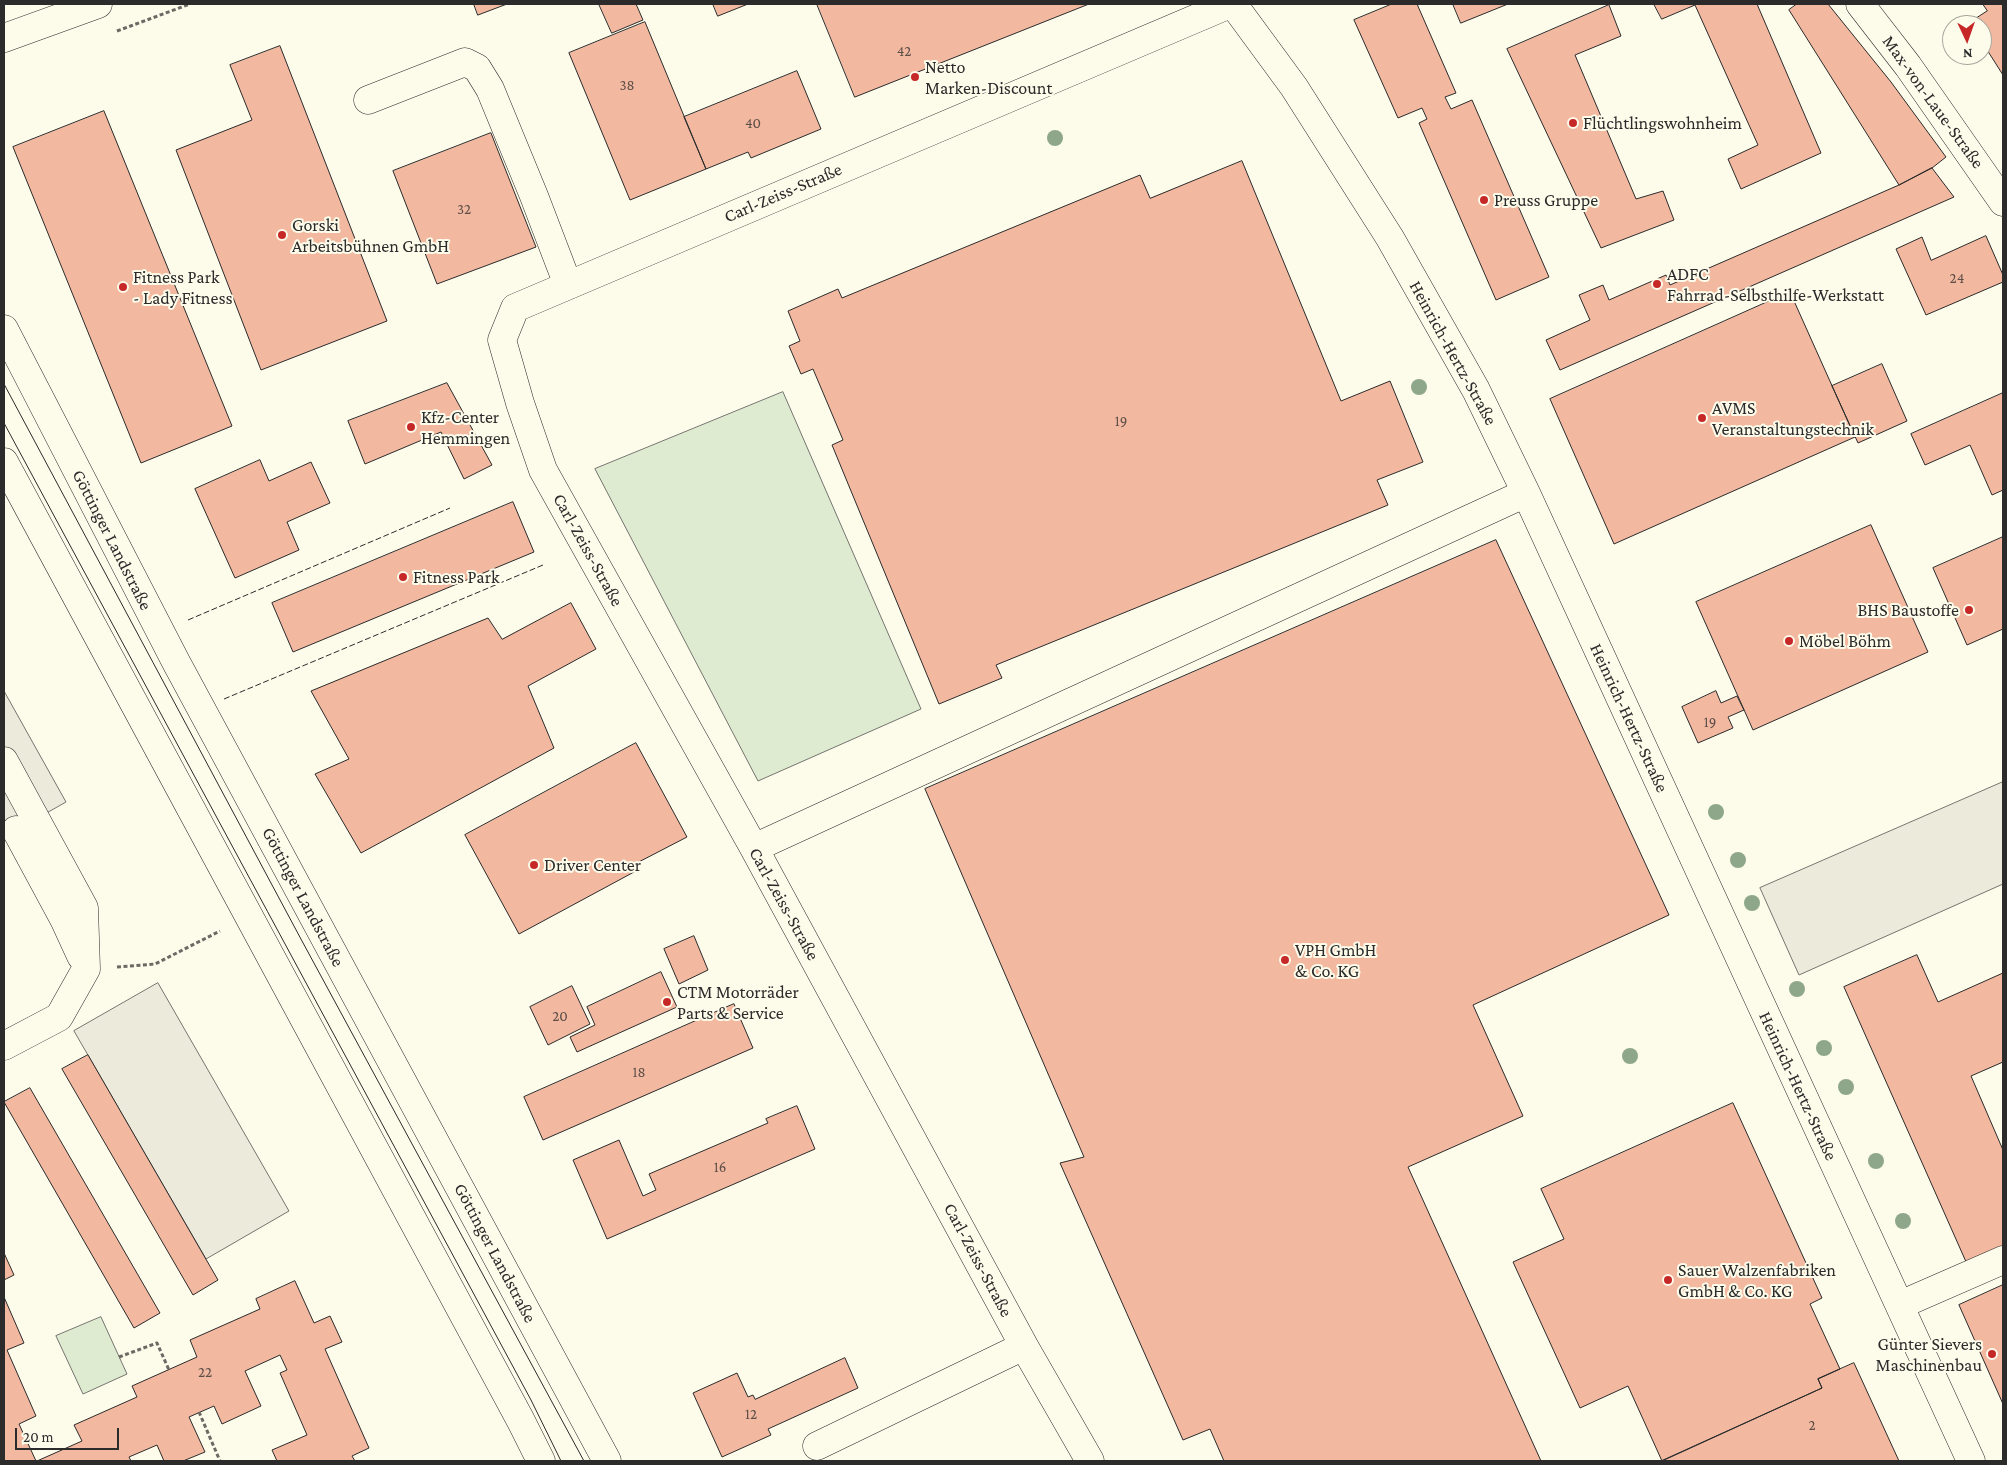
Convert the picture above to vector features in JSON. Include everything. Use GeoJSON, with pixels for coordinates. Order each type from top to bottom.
{"type":"FeatureCollection","features":[{"type":"Feature","properties":{"kind":"street"},"geometry":{"type":"LineString","coordinates":[[4,38],[98,4]]}},
{"type":"Feature","properties":{"kind":"street","name":"Carl-Zeiss-Straße"},"geometry":{"type":"LineString","coordinates":[[1090,1461],[1024,1346],[754,848],[543,470],[520,403],[502,340],[515,308],[1232,4]]}},
{"type":"Feature","properties":{"kind":"street","name":"Heinrich-Hertz-Straße"},"geometry":{"type":"LineString","coordinates":[[1232,4],[1294,87],[1390,238],[1476,390],[1526,493],[1971,1461]]}},
{"type":"Feature","properties":{"kind":"street","name":"Max-von-Laue-Straße"},"geometry":{"type":"LineString","coordinates":[[1860,4],[1908,66],[2003,202]]}},
{"type":"Feature","properties":{"kind":"street"},"geometry":{"type":"LineString","coordinates":[[368,100],[465,62],[477,68],[490,89],[568,285]]}},
{"type":"Feature","properties":{"kind":"street","name":"Göttinger Landstraße"},"geometry":{"type":"LineString","coordinates":[[4,329],[176,662],[607,1461]]}},
{"type":"Feature","properties":{"kind":"street"},"geometry":{"type":"LineString","coordinates":[[4,462],[541,1461]]}},
{"type":"Feature","properties":{"kind":"street"},"geometry":{"type":"LineString","coordinates":[[754,848],[1526,493]]}},
{"type":"Feature","properties":{"kind":"street"},"geometry":{"type":"LineString","coordinates":[[4,761],[84,908],[86,969],[59,1017],[4,1046]]}},
{"type":"Feature","properties":{"kind":"street"},"geometry":{"type":"LineString","coordinates":[[16,830],[64,919],[86,969]]}},
{"type":"Feature","properties":{"kind":"street"},"geometry":{"type":"LineString","coordinates":[[1900,1305],[2003,1260]]}},
{"type":"Feature","properties":{"kind":"street"},"geometry":{"type":"LineString","coordinates":[[817,1446],[1024,1346]]}},
{"type":"Feature","properties":{"kind":"path"},"geometry":{"type":"LineString","coordinates":[[86,969],[155,964],[248,917]]}},
{"type":"Feature","properties":{"kind":"path"},"geometry":{"type":"LineString","coordinates":[[119,1357],[157,1343],[169,1370]]}},
{"type":"Feature","properties":{"kind":"path"},"geometry":{"type":"LineString","coordinates":[[199,1412],[220,1461]]}},
{"type":"Feature","properties":{"kind":"green space"},"geometry":{"type":"Polygon","coordinates":[[[783,392],[921,709],[758,781],[595,469],[783,392]]]}},
{"type":"Feature","properties":{"kind":"green space"},"geometry":{"type":"Polygon","coordinates":[[[101,1317],[127,1374],[83,1394],[56,1336],[101,1317]]]}},
{"type":"Feature","properties":{"kind":"shaded area"},"geometry":{"type":"Polygon","coordinates":[[[4,691],[66,802],[4,837],[4,691]]]}},
{"type":"Feature","properties":{"kind":"shaded area"},"geometry":{"type":"Polygon","coordinates":[[[2003,782],[2003,884],[1799,975],[1760,888],[2003,782]]]}},
{"type":"Feature","properties":{"kind":"shaded area"},"geometry":{"type":"Polygon","coordinates":[[[158,983],[289,1211],[206,1259],[74,1031],[158,983]]]}},
{"type":"Feature","properties":{"kind":"building"},"geometry":{"type":"Polygon","coordinates":[[[474,4],[507,4],[478,15],[474,4]]]}},
{"type":"Feature","properties":{"kind":"building"},"geometry":{"type":"Polygon","coordinates":[[[599,4],[636,4],[643,20],[612,33],[599,4]]]}},
{"type":"Feature","properties":{"kind":"building"},"geometry":{"type":"Polygon","coordinates":[[[713,4],[748,4],[718,16],[713,4]]]}},
{"type":"Feature","properties":{"kind":"building"},"geometry":{"type":"Polygon","coordinates":[[[817,4],[1089,4],[855,97],[817,4]]]}},
{"type":"Feature","properties":{"kind":"building","name":"Preuss Gruppe"},"geometry":{"type":"Polygon","coordinates":[[[1392,4],[1417,4],[1456,93],[1445,97],[1451,109],[1472,100],[1549,277],[1496,300],[1419,123],[1427,119],[1422,108],[1398,118],[1354,20],[1392,4]]]}},
{"type":"Feature","properties":{"kind":"building"},"geometry":{"type":"Polygon","coordinates":[[[1453,4],[1508,4],[1461,23],[1453,4]]]}},
{"type":"Feature","properties":{"kind":"building","name":"Flüchtlingswohnheim"},"geometry":{"type":"Polygon","coordinates":[[[1654,4],[1757,4],[1821,153],[1741,189],[1728,159],[1758,145],[1695,5],[1662,19],[1654,4]]]}},
{"type":"Feature","properties":{"kind":"building"},"geometry":{"type":"Polygon","coordinates":[[[1797,4],[1828,4],[1891,82],[1946,157],[1932,168],[1899,185],[1789,10],[1797,4]]]}},
{"type":"Feature","properties":{"kind":"building"},"geometry":{"type":"Polygon","coordinates":[[[1983,4],[2003,4],[2003,75],[1992,58],[1992,15],[1981,15],[1987,11],[1983,4]]]}},
{"type":"Feature","properties":{"kind":"building","name":"Flüchtlingswohnheim"},"geometry":{"type":"Polygon","coordinates":[[[1609,5],[1621,36],[1575,55],[1636,199],[1663,191],[1674,220],[1601,248],[1507,49],[1609,5]]]}},
{"type":"Feature","properties":{"kind":"building"},"geometry":{"type":"Polygon","coordinates":[[[645,22],[706,169],[630,200],[569,53],[645,22]]]}},
{"type":"Feature","properties":{"kind":"building","name":"Gorski Arbeitsbühnen GmbH"},"geometry":{"type":"Polygon","coordinates":[[[280,46],[387,321],[261,370],[176,150],[252,120],[230,65],[280,46]]]}},
{"type":"Feature","properties":{"kind":"building"},"geometry":{"type":"Polygon","coordinates":[[[797,71],[821,129],[751,158],[748,152],[706,169],[684,117],[797,71]]]}},
{"type":"Feature","properties":{"kind":"building","name":"Fitness Park - Lady Fitness"},"geometry":{"type":"Polygon","coordinates":[[[104,111],[232,426],[141,463],[13,147],[104,111]]]}},
{"type":"Feature","properties":{"kind":"building"},"geometry":{"type":"Polygon","coordinates":[[[491,133],[536,247],[437,284],[393,171],[491,133]]]}},
{"type":"Feature","properties":{"kind":"building"},"geometry":{"type":"Polygon","coordinates":[[[1242,161],[1341,401],[1390,381],[1423,462],[1377,480],[1388,505],[996,665],[1002,678],[939,704],[832,445],[843,440],[813,369],[801,374],[789,346],[800,341],[788,311],[838,289],[842,298],[1140,175],[1150,198],[1242,161]]]}},
{"type":"Feature","properties":{"kind":"building"},"geometry":{"type":"Polygon","coordinates":[[[1932,168],[1954,197],[1560,370],[1546,340],[1590,320],[1579,295],[1603,285],[1609,300],[1666,275],[1670,285],[1899,185],[1932,168]]]}},
{"type":"Feature","properties":{"kind":"building"},"geometry":{"type":"Polygon","coordinates":[[[1986,236],[2003,275],[2003,282],[1926,315],[1896,249],[1922,237],[1931,260],[1986,236]]]}},
{"type":"Feature","properties":{"kind":"building","name":"AVMS Veranstaltungstechnik"},"geometry":{"type":"Polygon","coordinates":[[[1790,292],[1855,437],[1614,544],[1550,399],[1790,292]]]}},
{"type":"Feature","properties":{"kind":"building"},"geometry":{"type":"Polygon","coordinates":[[[1882,364],[1907,421],[1858,443],[1832,386],[1882,364]]]}},
{"type":"Feature","properties":{"kind":"building","name":"Kfz-Center Hemmingen"},"geometry":{"type":"Polygon","coordinates":[[[447,383],[492,465],[464,479],[441,432],[365,464],[348,421],[447,383]]]}},
{"type":"Feature","properties":{"kind":"building"},"geometry":{"type":"Polygon","coordinates":[[[2003,393],[2003,490],[1992,495],[1970,445],[1925,465],[1911,434],[2003,393]]]}},
{"type":"Feature","properties":{"kind":"building"},"geometry":{"type":"Polygon","coordinates":[[[260,460],[269,481],[311,462],[330,503],[287,522],[299,550],[235,578],[195,489],[260,460]]]}},
{"type":"Feature","properties":{"kind":"building","name":"Fitness Park"},"geometry":{"type":"Polygon","coordinates":[[[513,502],[534,552],[293,652],[272,603],[513,502]]]}},
{"type":"Feature","properties":{"kind":"building"},"geometry":{"type":"Polygon","coordinates":[[[1871,525],[1928,652],[1753,730],[1696,602],[1871,525]]]}},
{"type":"Feature","properties":{"kind":"building"},"geometry":{"type":"Polygon","coordinates":[[[2003,537],[2003,629],[1967,645],[1933,568],[2003,537]]]}},
{"type":"Feature","properties":{"kind":"building","name":"VPH GmbH & Co. KG"},"geometry":{"type":"Polygon","coordinates":[[[1496,540],[1669,915],[1473,1005],[1523,1116],[1408,1167],[1541,1461],[1224,1461],[1210,1429],[1183,1440],[1060,1163],[1084,1157],[925,789],[1496,540]]]}},
{"type":"Feature","properties":{"kind":"building"},"geometry":{"type":"Polygon","coordinates":[[[571,603],[596,649],[528,686],[554,748],[361,853],[315,774],[349,759],[311,691],[488,618],[502,639],[571,603]]]}},
{"type":"Feature","properties":{"kind":"building"},"geometry":{"type":"Polygon","coordinates":[[[1716,691],[1721,703],[1737,696],[1744,710],[1728,717],[1733,728],[1698,743],[1682,707],[1716,691]]]}},
{"type":"Feature","properties":{"kind":"building"},"geometry":{"type":"Polygon","coordinates":[[[636,743],[687,837],[631,866],[634,872],[519,934],[465,835],[636,743]]]}},
{"type":"Feature","properties":{"kind":"building"},"geometry":{"type":"Polygon","coordinates":[[[694,936],[708,970],[679,984],[664,949],[694,936]]]}},
{"type":"Feature","properties":{"kind":"building"},"geometry":{"type":"Polygon","coordinates":[[[1917,955],[1938,1002],[2003,973],[2003,1062],[1971,1076],[2003,1150],[2003,1248],[1967,1264],[1844,987],[1917,955]]]}},
{"type":"Feature","properties":{"kind":"building"},"geometry":{"type":"Polygon","coordinates":[[[661,972],[677,1007],[577,1052],[570,1037],[595,1025],[587,1007],[661,972]]]}},
{"type":"Feature","properties":{"kind":"building"},"geometry":{"type":"Polygon","coordinates":[[[572,986],[590,1024],[548,1045],[530,1007],[572,986]]]}},
{"type":"Feature","properties":{"kind":"building"},"geometry":{"type":"Polygon","coordinates":[[[734,1004],[753,1048],[543,1140],[524,1097],[734,1004]]]}},
{"type":"Feature","properties":{"kind":"building"},"geometry":{"type":"Polygon","coordinates":[[[88,1055],[218,1280],[193,1295],[62,1069],[88,1055]]]}},
{"type":"Feature","properties":{"kind":"building"},"geometry":{"type":"Polygon","coordinates":[[[30,1088],[160,1313],[134,1328],[4,1102],[30,1088]]]}},
{"type":"Feature","properties":{"kind":"building","name":"Sauer Walzenfabriken GmbH & Co. KG"},"geometry":{"type":"Polygon","coordinates":[[[1733,1103],[1822,1298],[1810,1304],[1840,1369],[1818,1379],[1822,1388],[1662,1461],[1628,1386],[1580,1408],[1513,1262],[1564,1239],[1541,1189],[1733,1103]]]}},
{"type":"Feature","properties":{"kind":"building"},"geometry":{"type":"Polygon","coordinates":[[[797,1106],[815,1149],[607,1239],[573,1160],[619,1140],[643,1196],[656,1190],[649,1174],[768,1123],[766,1119],[797,1106]]]}},
{"type":"Feature","properties":{"kind":"building"},"geometry":{"type":"Polygon","coordinates":[[[4,1253],[14,1275],[4,1280],[4,1253]]]}},
{"type":"Feature","properties":{"kind":"building"},"geometry":{"type":"Polygon","coordinates":[[[295,1281],[314,1323],[330,1316],[342,1342],[325,1349],[369,1448],[352,1456],[355,1461],[277,1461],[272,1450],[307,1435],[280,1373],[287,1370],[280,1355],[245,1371],[261,1406],[222,1424],[214,1406],[189,1417],[205,1452],[183,1461],[164,1461],[157,1445],[129,1457],[131,1461],[37,1461],[82,1441],[74,1425],[137,1397],[132,1386],[197,1357],[190,1340],[260,1309],[256,1299],[295,1281]]]}},
{"type":"Feature","properties":{"kind":"building","name":"Günter Sievers Maschinenbau"},"geometry":{"type":"Polygon","coordinates":[[[2003,1285],[2003,1404],[1959,1305],[2003,1285]]]}},
{"type":"Feature","properties":{"kind":"building"},"geometry":{"type":"Polygon","coordinates":[[[4,1297],[24,1343],[7,1350],[36,1416],[19,1424],[36,1461],[4,1461],[4,1297]]]}},
{"type":"Feature","properties":{"kind":"building"},"geometry":{"type":"Polygon","coordinates":[[[845,1358],[858,1388],[768,1429],[771,1435],[722,1457],[693,1393],[737,1373],[748,1397],[753,1395],[755,1399],[845,1358]]]}},
{"type":"Feature","properties":{"kind":"building"},"geometry":{"type":"Polygon","coordinates":[[[1854,1363],[1899,1461],[1661,1461],[1822,1388],[1818,1379],[1854,1363]]]}},
{"type":"Feature","properties":{"kind":"tram line"},"geometry":{"type":"LineString","coordinates":[[4,384],[302,941],[584,1461]]}},
{"type":"Feature","properties":{"kind":"tram line"},"geometry":{"type":"LineString","coordinates":[[4,423],[531,1400],[561,1461]]}},
{"type":"Feature","properties":{"kind":"fence"},"geometry":{"type":"LineString","coordinates":[[188,620],[450,508]]}},
{"type":"Feature","properties":{"kind":"fence"},"geometry":{"type":"LineString","coordinates":[[224,699],[543,565]]}},
{"type":"Feature","properties":{"kind":"place","name":"Netto Marken-Discount"},"geometry":{"type":"Point","coordinates":[915,77]}},
{"type":"Feature","properties":{"kind":"place","name":"Flüchtlingswohnheim"},"geometry":{"type":"Point","coordinates":[1573,123]}},
{"type":"Feature","properties":{"kind":"place","name":"Preuss Gruppe"},"geometry":{"type":"Point","coordinates":[1484,200]}},
{"type":"Feature","properties":{"kind":"place","name":"Gorski Arbeitsbühnen GmbH"},"geometry":{"type":"Point","coordinates":[282,235]}},
{"type":"Feature","properties":{"kind":"place","name":"ADFC Fahrrad-Selbsthilfe-Werkstatt"},"geometry":{"type":"Point","coordinates":[1657,284]}},
{"type":"Feature","properties":{"kind":"place","name":"Fitness Park - Lady Fitness"},"geometry":{"type":"Point","coordinates":[123,287]}},
{"type":"Feature","properties":{"kind":"place","name":"AVMS Veranstaltungstechnik"},"geometry":{"type":"Point","coordinates":[1702,418]}},
{"type":"Feature","properties":{"kind":"place","name":"Kfz-Center Hemmingen"},"geometry":{"type":"Point","coordinates":[411,427]}},
{"type":"Feature","properties":{"kind":"place","name":"Fitness Park"},"geometry":{"type":"Point","coordinates":[403,577]}},
{"type":"Feature","properties":{"kind":"place","name":"BHS Baustoffe"},"geometry":{"type":"Point","coordinates":[1969,610]}},
{"type":"Feature","properties":{"kind":"place","name":"Möbel Böhm"},"geometry":{"type":"Point","coordinates":[1789,641]}},
{"type":"Feature","properties":{"kind":"place","name":"Driver Center"},"geometry":{"type":"Point","coordinates":[534,865]}},
{"type":"Feature","properties":{"kind":"place","name":"VPH GmbH & Co. KG"},"geometry":{"type":"Point","coordinates":[1285,960]}},
{"type":"Feature","properties":{"kind":"place","name":"CTM Motorräder Parts & Service"},"geometry":{"type":"Point","coordinates":[667,1002]}},
{"type":"Feature","properties":{"kind":"place","name":"Sauer Walzenfabriken GmbH & Co. KG"},"geometry":{"type":"Point","coordinates":[1668,1280]}},
{"type":"Feature","properties":{"kind":"place","name":"Günter Sievers Maschinenbau"},"geometry":{"type":"Point","coordinates":[1992,1354]}}]}
